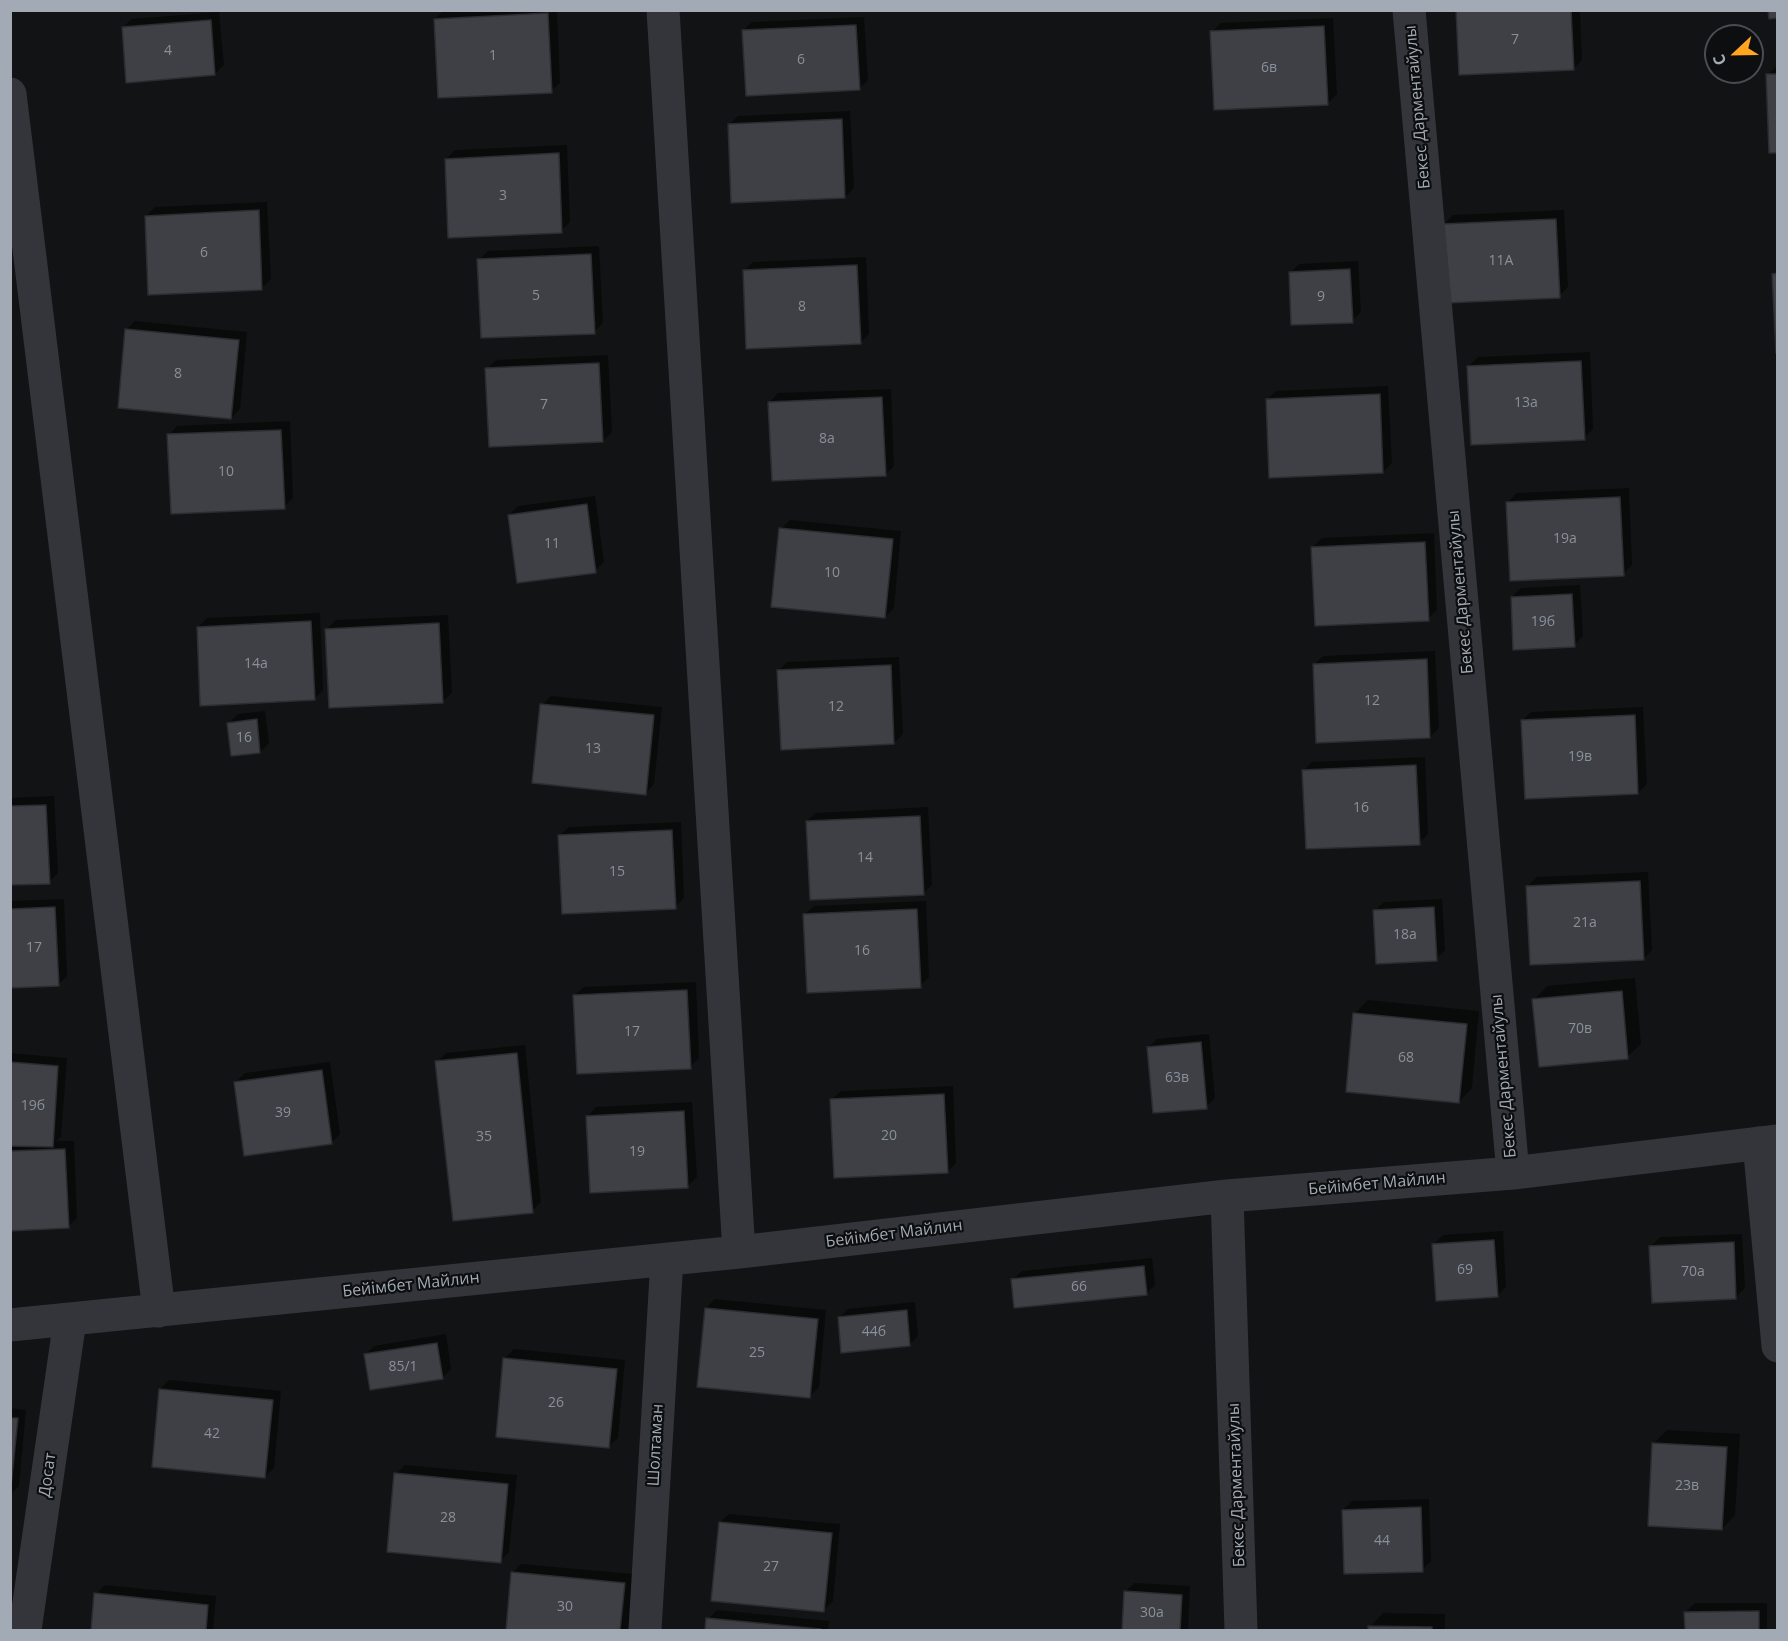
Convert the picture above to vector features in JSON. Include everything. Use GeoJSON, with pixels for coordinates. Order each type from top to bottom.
{"type":"FeatureCollection","features":[{"type":"Feature","properties":{"kind":"street"},"geometry":{"type":"LineString","coordinates":[[663,10],[739,1252]]}},
{"type":"Feature","properties":{"kind":"street","name":"Бекес Дарментайулы"},"geometry":{"type":"LineString","coordinates":[[1409,10],[1513,1173]]}},
{"type":"Feature","properties":{"kind":"street"},"geometry":{"type":"LineString","coordinates":[[10,94],[159,1311]]}},
{"type":"Feature","properties":{"kind":"street"},"geometry":{"type":"LineString","coordinates":[[1768,1142],[1778,1346]]}},
{"type":"Feature","properties":{"kind":"street","name":"Бейімбет Майлин"},"geometry":{"type":"LineString","coordinates":[[10,1325],[739,1252],[1227,1196],[1513,1173],[1768,1142]]}},
{"type":"Feature","properties":{"kind":"street","name":"Бекес Дарментайулы"},"geometry":{"type":"LineString","coordinates":[[1227,1196],[1241,1630]]}},
{"type":"Feature","properties":{"kind":"street","name":"Шолтаман"},"geometry":{"type":"LineString","coordinates":[[645,1630],[667,1259]]}},
{"type":"Feature","properties":{"kind":"street","name":"Досат"},"geometry":{"type":"LineString","coordinates":[[25,1630],[70,1320]]}},
{"type":"Feature","properties":{"kind":"building"},"geometry":{"type":"Polygon","coordinates":[[[1456,10],[1571,10],[1574,70],[1459,75],[1456,10]]]}},
{"type":"Feature","properties":{"kind":"building"},"geometry":{"type":"Polygon","coordinates":[[[1768,10],[1778,10],[1778,18],[1769,19],[1768,10]]]}},
{"type":"Feature","properties":{"kind":"building"},"geometry":{"type":"Polygon","coordinates":[[[548,13],[552,93],[438,98],[434,19],[548,13]]]}},
{"type":"Feature","properties":{"kind":"building"},"geometry":{"type":"Polygon","coordinates":[[[211,20],[215,75],[126,83],[122,27],[211,20]]]}},
{"type":"Feature","properties":{"kind":"building"},"geometry":{"type":"Polygon","coordinates":[[[856,25],[860,90],[746,96],[742,30],[856,25]]]}},
{"type":"Feature","properties":{"kind":"building"},"geometry":{"type":"Polygon","coordinates":[[[1324,26],[1328,105],[1214,110],[1210,31],[1324,26]]]}},
{"type":"Feature","properties":{"kind":"building"},"geometry":{"type":"Polygon","coordinates":[[[1766,74],[1778,74],[1778,153],[1769,153],[1766,74]]]}},
{"type":"Feature","properties":{"kind":"building"},"geometry":{"type":"Polygon","coordinates":[[[842,119],[845,198],[731,203],[728,124],[842,119]]]}},
{"type":"Feature","properties":{"kind":"building"},"geometry":{"type":"Polygon","coordinates":[[[559,153],[562,233],[448,238],[445,159],[559,153]]]}},
{"type":"Feature","properties":{"kind":"building"},"geometry":{"type":"Polygon","coordinates":[[[259,210],[262,290],[148,295],[145,216],[259,210]]]}},
{"type":"Feature","properties":{"kind":"building"},"geometry":{"type":"Polygon","coordinates":[[[1556,219],[1560,298],[1446,303],[1442,224],[1556,219]]]}},
{"type":"Feature","properties":{"kind":"building"},"geometry":{"type":"Polygon","coordinates":[[[591,254],[595,334],[481,338],[477,259],[591,254]]]}},
{"type":"Feature","properties":{"kind":"building"},"geometry":{"type":"Polygon","coordinates":[[[857,265],[861,344],[746,349],[743,270],[857,265]]]}},
{"type":"Feature","properties":{"kind":"building"},"geometry":{"type":"Polygon","coordinates":[[[1350,269],[1353,323],[1291,325],[1289,272],[1350,269]]]}},
{"type":"Feature","properties":{"kind":"building"},"geometry":{"type":"Polygon","coordinates":[[[1778,273],[1778,353],[1776,353],[1772,274],[1778,273]]]}},
{"type":"Feature","properties":{"kind":"building"},"geometry":{"type":"Polygon","coordinates":[[[125,329],[239,340],[231,419],[118,408],[125,329]]]}},
{"type":"Feature","properties":{"kind":"building"},"geometry":{"type":"Polygon","coordinates":[[[1581,361],[1585,440],[1471,445],[1467,366],[1581,361]]]}},
{"type":"Feature","properties":{"kind":"building"},"geometry":{"type":"Polygon","coordinates":[[[599,363],[603,442],[489,447],[485,368],[599,363]]]}},
{"type":"Feature","properties":{"kind":"building"},"geometry":{"type":"Polygon","coordinates":[[[1380,394],[1383,473],[1269,478],[1266,399],[1380,394]]]}},
{"type":"Feature","properties":{"kind":"building"},"geometry":{"type":"Polygon","coordinates":[[[882,397],[886,476],[772,481],[768,402],[882,397]]]}},
{"type":"Feature","properties":{"kind":"building"},"geometry":{"type":"Polygon","coordinates":[[[281,430],[285,509],[171,514],[167,434],[281,430]]]}},
{"type":"Feature","properties":{"kind":"building"},"geometry":{"type":"Polygon","coordinates":[[[1620,497],[1624,576],[1510,581],[1506,502],[1620,497]]]}},
{"type":"Feature","properties":{"kind":"building"},"geometry":{"type":"Polygon","coordinates":[[[587,504],[596,573],[517,583],[508,515],[587,504]]]}},
{"type":"Feature","properties":{"kind":"building"},"geometry":{"type":"Polygon","coordinates":[[[779,528],[893,539],[885,618],[771,607],[779,528]]]}},
{"type":"Feature","properties":{"kind":"building"},"geometry":{"type":"Polygon","coordinates":[[[1425,542],[1429,621],[1315,626],[1311,547],[1425,542]]]}},
{"type":"Feature","properties":{"kind":"building"},"geometry":{"type":"Polygon","coordinates":[[[1572,594],[1575,647],[1513,650],[1511,597],[1572,594]]]}},
{"type":"Feature","properties":{"kind":"building"},"geometry":{"type":"Polygon","coordinates":[[[311,621],[315,700],[200,706],[197,627],[311,621]]]}},
{"type":"Feature","properties":{"kind":"building"},"geometry":{"type":"Polygon","coordinates":[[[439,623],[443,703],[329,708],[325,629],[439,623]]]}},
{"type":"Feature","properties":{"kind":"building"},"geometry":{"type":"Polygon","coordinates":[[[1427,659],[1430,738],[1316,743],[1313,664],[1427,659]]]}},
{"type":"Feature","properties":{"kind":"building"},"geometry":{"type":"Polygon","coordinates":[[[891,665],[894,744],[781,750],[777,670],[891,665]]]}},
{"type":"Feature","properties":{"kind":"building"},"geometry":{"type":"Polygon","coordinates":[[[540,704],[654,715],[646,795],[532,783],[540,704]]]}},
{"type":"Feature","properties":{"kind":"building"},"geometry":{"type":"Polygon","coordinates":[[[1635,715],[1638,794],[1525,799],[1521,720],[1635,715]]]}},
{"type":"Feature","properties":{"kind":"building"},"geometry":{"type":"Polygon","coordinates":[[[257,719],[260,753],[231,756],[227,723],[257,719]]]}},
{"type":"Feature","properties":{"kind":"building"},"geometry":{"type":"Polygon","coordinates":[[[1416,765],[1420,845],[1306,849],[1302,770],[1416,765]]]}},
{"type":"Feature","properties":{"kind":"building"},"geometry":{"type":"Polygon","coordinates":[[[46,805],[50,884],[10,885],[10,806],[46,805]]]}},
{"type":"Feature","properties":{"kind":"building"},"geometry":{"type":"Polygon","coordinates":[[[920,816],[924,895],[810,900],[806,821],[920,816]]]}},
{"type":"Feature","properties":{"kind":"building"},"geometry":{"type":"Polygon","coordinates":[[[672,830],[676,909],[562,914],[558,835],[672,830]]]}},
{"type":"Feature","properties":{"kind":"building"},"geometry":{"type":"Polygon","coordinates":[[[1640,881],[1644,960],[1530,965],[1526,886],[1640,881]]]}},
{"type":"Feature","properties":{"kind":"building"},"geometry":{"type":"Polygon","coordinates":[[[55,907],[59,986],[10,988],[10,909],[55,907]]]}},
{"type":"Feature","properties":{"kind":"building"},"geometry":{"type":"Polygon","coordinates":[[[1434,907],[1437,961],[1376,964],[1373,910],[1434,907]]]}},
{"type":"Feature","properties":{"kind":"building"},"geometry":{"type":"Polygon","coordinates":[[[917,909],[921,988],[807,993],[803,914],[917,909]]]}},
{"type":"Feature","properties":{"kind":"building"},"geometry":{"type":"Polygon","coordinates":[[[687,990],[691,1069],[577,1074],[573,995],[687,990]]]}},
{"type":"Feature","properties":{"kind":"building"},"geometry":{"type":"Polygon","coordinates":[[[1622,991],[1628,1059],[1539,1067],[1532,999],[1622,991]]]}},
{"type":"Feature","properties":{"kind":"building"},"geometry":{"type":"Polygon","coordinates":[[[1353,1013],[1467,1024],[1459,1103],[1346,1092],[1353,1013]]]}},
{"type":"Feature","properties":{"kind":"building"},"geometry":{"type":"Polygon","coordinates":[[[1201,1042],[1207,1109],[1153,1113],[1147,1047],[1201,1042]]]}},
{"type":"Feature","properties":{"kind":"building"},"geometry":{"type":"Polygon","coordinates":[[[517,1053],[533,1213],[453,1221],[435,1061],[517,1053]]]}},
{"type":"Feature","properties":{"kind":"building"},"geometry":{"type":"Polygon","coordinates":[[[10,1062],[58,1066],[53,1147],[10,1146],[10,1062]]]}},
{"type":"Feature","properties":{"kind":"building"},"geometry":{"type":"Polygon","coordinates":[[[322,1070],[332,1144],[244,1156],[234,1082],[322,1070]]]}},
{"type":"Feature","properties":{"kind":"building"},"geometry":{"type":"Polygon","coordinates":[[[944,1094],[948,1173],[834,1178],[830,1099],[944,1094]]]}},
{"type":"Feature","properties":{"kind":"building"},"geometry":{"type":"Polygon","coordinates":[[[684,1111],[688,1188],[590,1193],[586,1116],[684,1111]]]}},
{"type":"Feature","properties":{"kind":"building"},"geometry":{"type":"Polygon","coordinates":[[[65,1149],[69,1228],[10,1231],[10,1151],[65,1149]]]}},
{"type":"Feature","properties":{"kind":"building"},"geometry":{"type":"Polygon","coordinates":[[[1494,1240],[1498,1297],[1436,1301],[1432,1244],[1494,1240]]]}},
{"type":"Feature","properties":{"kind":"building"},"geometry":{"type":"Polygon","coordinates":[[[1734,1242],[1736,1299],[1652,1303],[1649,1246],[1734,1242]]]}},
{"type":"Feature","properties":{"kind":"building"},"geometry":{"type":"Polygon","coordinates":[[[1144,1266],[1147,1295],[1014,1308],[1011,1279],[1144,1266]]]}},
{"type":"Feature","properties":{"kind":"building"},"geometry":{"type":"Polygon","coordinates":[[[705,1308],[818,1319],[810,1398],[697,1387],[705,1308]]]}},
{"type":"Feature","properties":{"kind":"building"},"geometry":{"type":"Polygon","coordinates":[[[907,1310],[910,1346],[841,1353],[838,1317],[907,1310]]]}},
{"type":"Feature","properties":{"kind":"building"},"geometry":{"type":"Polygon","coordinates":[[[437,1343],[443,1379],[370,1390],[364,1354],[437,1343]]]}},
{"type":"Feature","properties":{"kind":"building"},"geometry":{"type":"Polygon","coordinates":[[[503,1358],[617,1369],[609,1448],[496,1437],[503,1358]]]}},
{"type":"Feature","properties":{"kind":"building"},"geometry":{"type":"Polygon","coordinates":[[[159,1389],[273,1400],[265,1478],[152,1467],[159,1389]]]}},
{"type":"Feature","properties":{"kind":"building"},"geometry":{"type":"Polygon","coordinates":[[[10,1418],[18,1418],[10,1496],[10,1418]]]}},
{"type":"Feature","properties":{"kind":"building"},"geometry":{"type":"Polygon","coordinates":[[[1652,1443],[1727,1447],[1722,1530],[1648,1526],[1652,1443]]]}},
{"type":"Feature","properties":{"kind":"building"},"geometry":{"type":"Polygon","coordinates":[[[394,1473],[508,1484],[501,1563],[387,1552],[394,1473]]]}},
{"type":"Feature","properties":{"kind":"building"},"geometry":{"type":"Polygon","coordinates":[[[1421,1507],[1423,1572],[1344,1574],[1342,1510],[1421,1507]]]}},
{"type":"Feature","properties":{"kind":"building"},"geometry":{"type":"Polygon","coordinates":[[[719,1522],[832,1533],[824,1612],[711,1601],[719,1522]]]}},
{"type":"Feature","properties":{"kind":"building"},"geometry":{"type":"Polygon","coordinates":[[[511,1572],[625,1583],[620,1630],[506,1630],[511,1572]]]}},
{"type":"Feature","properties":{"kind":"building"},"geometry":{"type":"Polygon","coordinates":[[[1124,1591],[1182,1595],[1180,1630],[1122,1630],[1124,1591]]]}},
{"type":"Feature","properties":{"kind":"building"},"geometry":{"type":"Polygon","coordinates":[[[94,1593],[208,1605],[206,1630],[91,1630],[94,1593]]]}},
{"type":"Feature","properties":{"kind":"building"},"geometry":{"type":"Polygon","coordinates":[[[1759,1611],[1759,1630],[1685,1630],[1684,1612],[1759,1611]]]}},
{"type":"Feature","properties":{"kind":"building"},"geometry":{"type":"Polygon","coordinates":[[[706,1618],[821,1629],[705,1630],[706,1618]]]}},
{"type":"Feature","properties":{"kind":"building"},"geometry":{"type":"Polygon","coordinates":[[[1368,1626],[1432,1627],[1432,1630],[1368,1630],[1368,1626]]]}}]}
